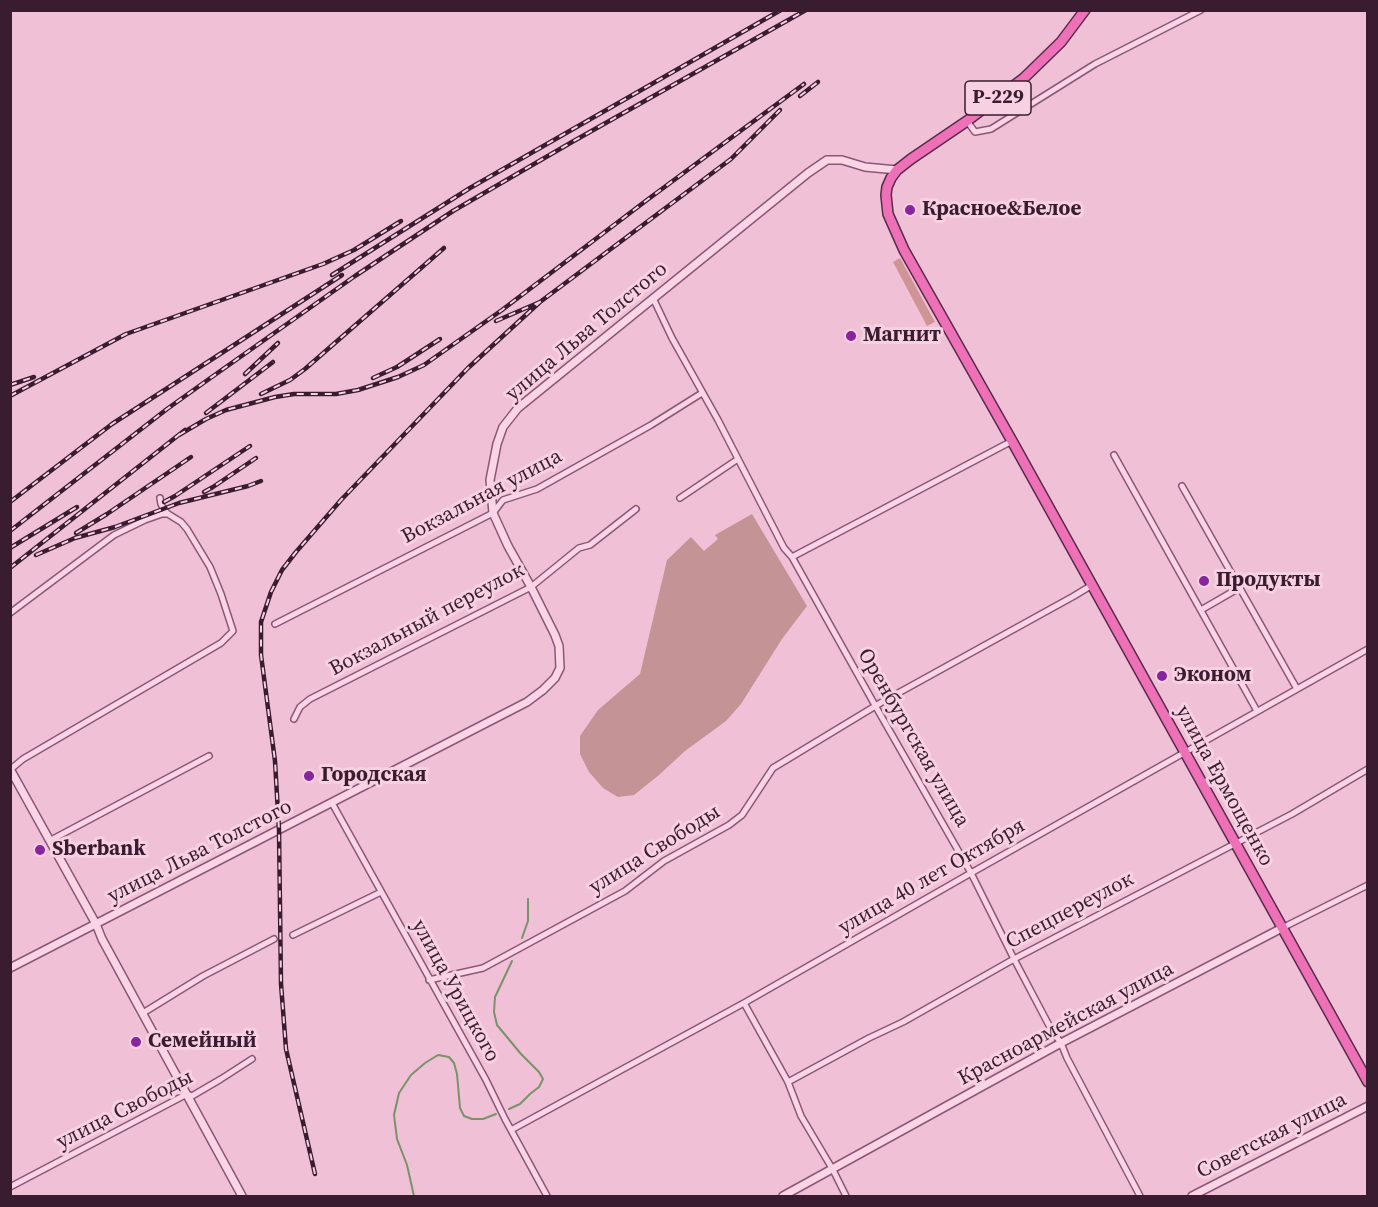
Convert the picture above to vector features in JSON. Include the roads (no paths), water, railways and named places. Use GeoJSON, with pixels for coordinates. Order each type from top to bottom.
{"type":"FeatureCollection","features":[{"type":"Feature","properties":{"kind":"highway","name":"Р-229"},"geometry":{"type":"LineString","coordinates":[[897,170],[967,122],[1024,78],[1061,42],[1085,10]]}},
{"type":"Feature","properties":{"kind":"highway","name":"улица Ермощенко"},"geometry":{"type":"LineString","coordinates":[[897,170],[887,187],[886,204],[904,250],[1368,1082]]}},
{"type":"Feature","properties":{"kind":"street"},"geometry":{"type":"LineString","coordinates":[[967,122],[975,132],[991,129],[1095,64],[1202,10]]}},
{"type":"Feature","properties":{"kind":"street","name":"улица Льва Толстого"},"geometry":{"type":"LineString","coordinates":[[10,968],[526,702],[543,690],[555,678],[560,668],[559,646],[493,513],[490,480],[497,444],[504,427],[518,408],[827,160],[842,160],[864,167],[897,170]]}},
{"type":"Feature","properties":{"kind":"street","name":"Оренбургская улица"},"geometry":{"type":"LineString","coordinates":[[653,298],[784,548],[792,557],[971,873],[1140,1197]]}},
{"type":"Feature","properties":{"kind":"street","name":"Вокзальная улица"},"geometry":{"type":"LineString","coordinates":[[274,624],[493,513],[503,500],[537,489],[702,393]]}},
{"type":"Feature","properties":{"kind":"street"},"geometry":{"type":"LineString","coordinates":[[792,557],[1012,441]]}},
{"type":"Feature","properties":{"kind":"street"},"geometry":{"type":"LineString","coordinates":[[1114,455],[1257,711]]}},
{"type":"Feature","properties":{"kind":"street"},"geometry":{"type":"LineString","coordinates":[[680,498],[738,459]]}},
{"type":"Feature","properties":{"kind":"street"},"geometry":{"type":"LineString","coordinates":[[1182,486],[1297,689]]}},
{"type":"Feature","properties":{"kind":"street"},"geometry":{"type":"LineString","coordinates":[[160,498],[168,514],[187,529],[210,567],[233,631],[221,643],[23,759],[11,769],[242,1197]]}},
{"type":"Feature","properties":{"kind":"street","name":"Вокзальный переулок"},"geometry":{"type":"LineString","coordinates":[[294,719],[300,707],[310,699],[531,587],[579,548],[590,545],[636,509]]}},
{"type":"Feature","properties":{"kind":"street"},"geometry":{"type":"LineString","coordinates":[[10,614],[114,535],[144,520],[168,514]]}},
{"type":"Feature","properties":{"kind":"street","name":"улица Свободы"},"geometry":{"type":"LineString","coordinates":[[429,980],[483,968],[625,891],[664,861],[729,825],[742,815],[773,768],[882,702],[1092,585]]}},
{"type":"Feature","properties":{"kind":"street"},"geometry":{"type":"LineString","coordinates":[[1201,610],[1239,588]]}},
{"type":"Feature","properties":{"kind":"street","name":"улица 40 лет Октября"},"geometry":{"type":"LineString","coordinates":[[512,1130],[744,1004],[1368,649]]}},
{"type":"Feature","properties":{"kind":"street"},"geometry":{"type":"LineString","coordinates":[[51,840],[209,756]]}},
{"type":"Feature","properties":{"kind":"street","name":"Спецпереулок"},"geometry":{"type":"LineString","coordinates":[[788,1082],[903,1022],[1014,959],[1292,814],[1368,770]]}},
{"type":"Feature","properties":{"kind":"street","name":"улица Урицкого"},"geometry":{"type":"LineString","coordinates":[[332,803],[486,1080],[547,1197]]}},
{"type":"Feature","properties":{"kind":"street","name":"Красноармейская улица"},"geometry":{"type":"LineString","coordinates":[[783,1197],[1061,1043],[1368,885]]}},
{"type":"Feature","properties":{"kind":"street"},"geometry":{"type":"LineString","coordinates":[[293,935],[381,892]]}},
{"type":"Feature","properties":{"kind":"street"},"geometry":{"type":"LineString","coordinates":[[143,1012],[203,976],[274,939]]}},
{"type":"Feature","properties":{"kind":"street"},"geometry":{"type":"LineString","coordinates":[[744,1004],[788,1082],[801,1116],[846,1197]]}},
{"type":"Feature","properties":{"kind":"street","name":"улица Свободы"},"geometry":{"type":"LineString","coordinates":[[10,1187],[187,1094],[192,1096],[252,1059]]}},
{"type":"Feature","properties":{"kind":"street","name":"Советская улица"},"geometry":{"type":"LineString","coordinates":[[1192,1197],[1368,1106]]}},
{"type":"Feature","properties":{"kind":"waterway"},"geometry":{"type":"LineString","coordinates":[[522,938],[528,921],[528,899]]}},
{"type":"Feature","properties":{"kind":"waterway"},"geometry":{"type":"LineString","coordinates":[[509,1109],[520,1104],[539,1087],[543,1079],[497,1025],[494,1012],[495,997],[512,961]]}},
{"type":"Feature","properties":{"kind":"waterway"},"geometry":{"type":"LineString","coordinates":[[414,1196],[407,1165],[397,1139],[394,1115],[399,1093],[411,1075],[438,1055],[449,1057],[454,1063],[457,1074],[460,1108],[464,1116],[483,1119],[496,1114]]}},
{"type":"Feature","properties":{"kind":"railway"},"geometry":{"type":"LineString","coordinates":[[332,275],[470,188],[781,10]]}},
{"type":"Feature","properties":{"kind":"railway"},"geometry":{"type":"LineString","coordinates":[[10,531],[167,409],[355,276],[453,211],[806,10]]}},
{"type":"Feature","properties":{"kind":"railway"},"geometry":{"type":"LineString","coordinates":[[800,96],[818,82]]}},
{"type":"Feature","properties":{"kind":"railway"},"geometry":{"type":"LineString","coordinates":[[179,435],[226,410],[294,394],[336,394],[358,390],[398,377],[424,365],[502,310],[804,84]]}},
{"type":"Feature","properties":{"kind":"railway"},"geometry":{"type":"LineString","coordinates":[[496,321],[540,302],[731,159],[780,110]]}},
{"type":"Feature","properties":{"kind":"railway"},"geometry":{"type":"LineString","coordinates":[[10,396],[126,334],[323,264],[354,250],[401,221]]}},
{"type":"Feature","properties":{"kind":"railway"},"geometry":{"type":"LineString","coordinates":[[261,394],[290,380],[305,369],[444,248]]}},
{"type":"Feature","properties":{"kind":"railway"},"geometry":{"type":"LineString","coordinates":[[10,502],[112,424],[342,275]]}},
{"type":"Feature","properties":{"kind":"railway"},"geometry":{"type":"LineString","coordinates":[[315,1174],[286,1049],[281,984],[279,830],[275,761],[261,655],[261,622],[271,592],[282,570],[341,500],[468,368],[540,302]]}},
{"type":"Feature","properties":{"kind":"railway"},"geometry":{"type":"LineString","coordinates":[[373,378],[397,367],[440,339]]}},
{"type":"Feature","properties":{"kind":"railway"},"geometry":{"type":"LineString","coordinates":[[245,374],[278,343]]}},
{"type":"Feature","properties":{"kind":"railway"},"geometry":{"type":"LineString","coordinates":[[206,413],[273,362]]}},
{"type":"Feature","properties":{"kind":"railway"},"geometry":{"type":"LineString","coordinates":[[10,385],[34,377]]}},
{"type":"Feature","properties":{"kind":"railway"},"geometry":{"type":"LineString","coordinates":[[10,568],[185,430]]}},
{"type":"Feature","properties":{"kind":"railway"},"geometry":{"type":"LineString","coordinates":[[164,502],[250,446]]}},
{"type":"Feature","properties":{"kind":"railway"},"geometry":{"type":"LineString","coordinates":[[76,533],[191,457]]}},
{"type":"Feature","properties":{"kind":"railway"},"geometry":{"type":"LineString","coordinates":[[204,492],[256,458]]}},
{"type":"Feature","properties":{"kind":"railway"},"geometry":{"type":"LineString","coordinates":[[36,555],[75,538],[115,527],[179,503],[261,481]]}},
{"type":"Feature","properties":{"kind":"railway"},"geometry":{"type":"LineString","coordinates":[[10,548],[77,507]]}},
{"type":"Feature","properties":{"kind":"place","name":"Красное&Белое"},"geometry":{"type":"Point","coordinates":[910,210]}},
{"type":"Feature","properties":{"kind":"place","name":"Магнит"},"geometry":{"type":"Point","coordinates":[851,336]}},
{"type":"Feature","properties":{"kind":"place","name":"Продукты"},"geometry":{"type":"Point","coordinates":[1204,581]}},
{"type":"Feature","properties":{"kind":"place","name":"Эконом"},"geometry":{"type":"Point","coordinates":[1162,676]}},
{"type":"Feature","properties":{"kind":"place","name":"Городская"},"geometry":{"type":"Point","coordinates":[309,776]}},
{"type":"Feature","properties":{"kind":"place","name":"Sberbank"},"geometry":{"type":"Point","coordinates":[40,850]}},
{"type":"Feature","properties":{"kind":"place","name":"Семейный"},"geometry":{"type":"Point","coordinates":[136,1042]}}]}
